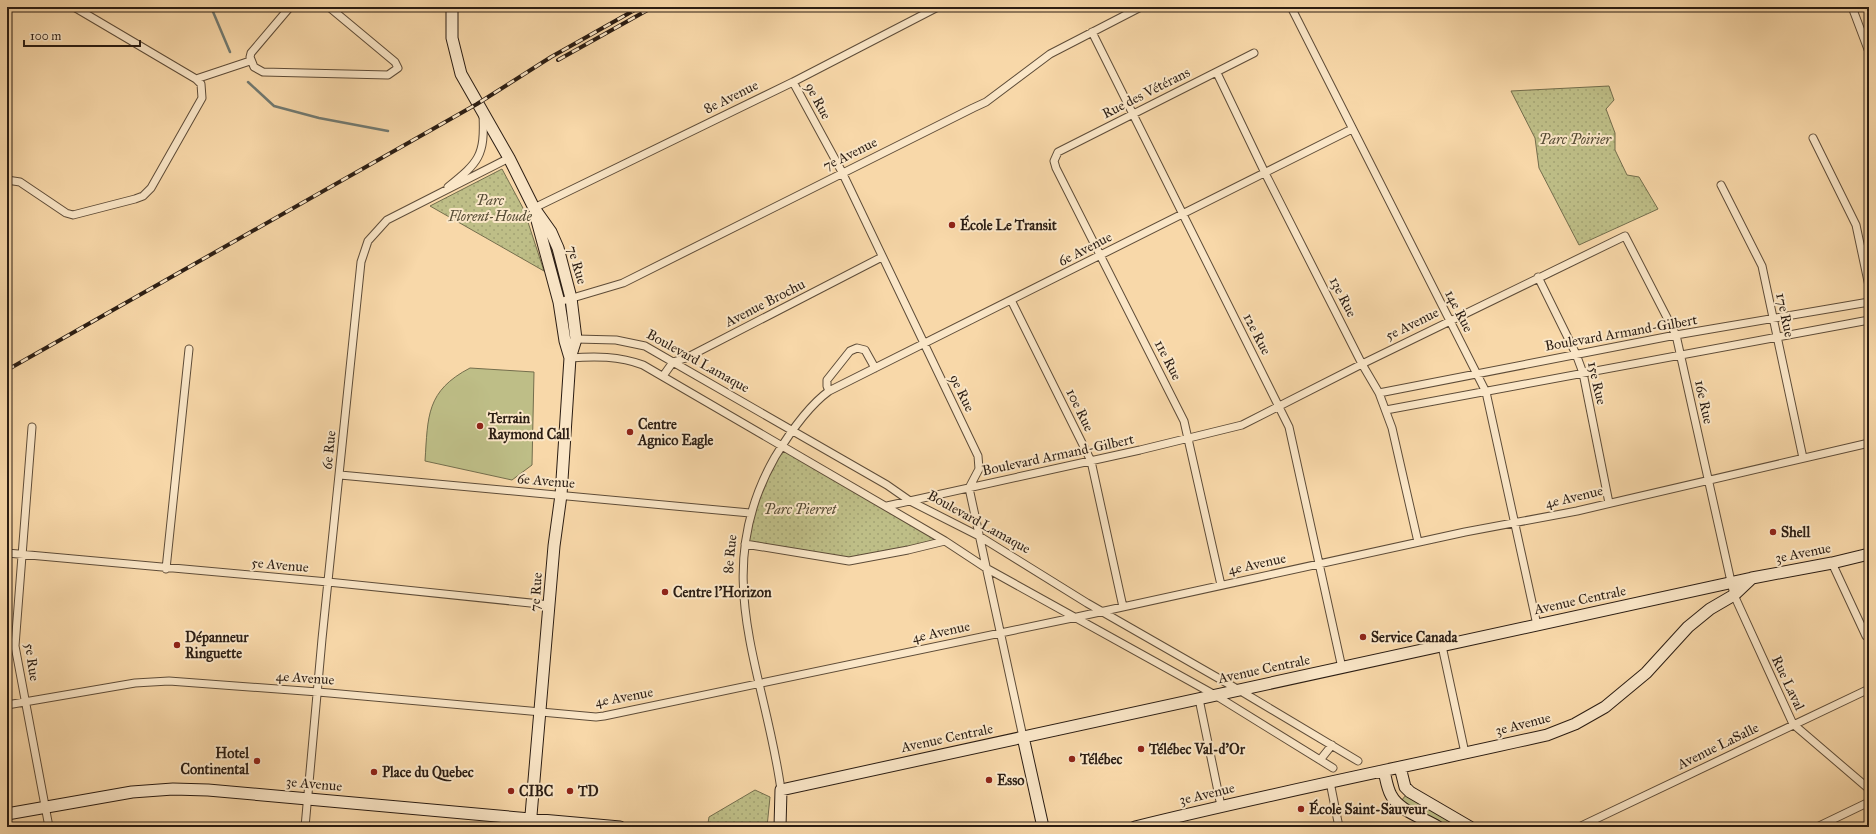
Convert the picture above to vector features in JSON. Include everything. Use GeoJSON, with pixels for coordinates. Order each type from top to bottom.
{"type":"FeatureCollection","features":[{"type":"Feature","properties":{"kind":"main road","name":"7e Rue"},"geometry":{"type":"LineString","coordinates":[[452,7],[452,38],[456,59],[461,74],[483,115],[509,158],[534,208],[551,232],[558,248],[571,298],[576,339],[570,358],[561,495],[554,546],[531,823]]}},
{"type":"Feature","properties":{"kind":"main road","name":"7e Rue"},"geometry":{"type":"LineString","coordinates":[[534,208],[560,302],[565,341],[570,358]]}},
{"type":"Feature","properties":{"kind":"main road","name":"3e Avenue"},"geometry":{"type":"LineString","coordinates":[[1135,827],[1221,806],[1548,735],[1592,715],[1620,695],[1646,672],[1688,627],[1710,609],[1734,594],[1752,578],[1832,563],[1869,554]]}},
{"type":"Feature","properties":{"kind":"main road","name":"Avenue Centrale"},"geometry":{"type":"LineString","coordinates":[[782,790],[1752,578]]}},
{"type":"Feature","properties":{"kind":"main road"},"geometry":{"type":"LineString","coordinates":[[1023,737],[1043,827]]}},
{"type":"Feature","properties":{"kind":"main road"},"geometry":{"type":"LineString","coordinates":[[1400,767],[1405,787],[1410,792],[1470,827]]}},
{"type":"Feature","properties":{"kind":"main road"},"geometry":{"type":"LineString","coordinates":[[1384,771],[1390,794],[1394,800],[1401,807],[1438,827]]}},
{"type":"Feature","properties":{"kind":"main road","name":"3e Avenue"},"geometry":{"type":"LineString","coordinates":[[7,814],[132,792],[173,789],[208,790],[308,799],[531,823],[620,827]]}},
{"type":"Feature","properties":{"kind":"main road","name":"8e Rue"},"geometry":{"type":"LineString","coordinates":[[780,827],[782,790]]}},
{"type":"Feature","properties":{"kind":"street"},"geometry":{"type":"LineString","coordinates":[[7,180],[20,182],[66,213],[73,215],[135,200],[143,196],[151,188],[202,98],[201,84],[196,79],[74,7]]}},
{"type":"Feature","properties":{"kind":"street"},"geometry":{"type":"LineString","coordinates":[[250,62],[251,53],[290,7]]}},
{"type":"Feature","properties":{"kind":"street"},"geometry":{"type":"LineString","coordinates":[[250,62],[264,72],[388,75],[398,68],[395,62],[328,7]]}},
{"type":"Feature","properties":{"kind":"street","name":"8e Avenue"},"geometry":{"type":"LineString","coordinates":[[534,208],[793,82],[938,7]]}},
{"type":"Feature","properties":{"kind":"street","name":"7e Avenue"},"geometry":{"type":"LineString","coordinates":[[560,302],[623,283],[842,172],[986,102],[1050,54],[1141,7]]}},
{"type":"Feature","properties":{"kind":"street","name":"14e Rue"},"geometry":{"type":"LineString","coordinates":[[1291,7],[1475,373],[1486,392],[1516,523],[1537,625]]}},
{"type":"Feature","properties":{"kind":"street"},"geometry":{"type":"LineString","coordinates":[[1852,7],[1869,52]]}},
{"type":"Feature","properties":{"kind":"street","name":"12e Rue"},"geometry":{"type":"LineString","coordinates":[[1092,32],[1182,215],[1280,406],[1293,444],[1342,668]]}},
{"type":"Feature","properties":{"kind":"street","name":"Rue des Vétérans"},"geometry":{"type":"LineString","coordinates":[[1054,161],[1058,152],[1254,53]]}},
{"type":"Feature","properties":{"kind":"street"},"geometry":{"type":"LineString","coordinates":[[196,79],[250,62]]}},
{"type":"Feature","properties":{"kind":"street","name":"13e Rue"},"geometry":{"type":"LineString","coordinates":[[1217,73],[1265,173],[1362,364],[1379,393],[1392,428],[1418,542]]}},
{"type":"Feature","properties":{"kind":"street","name":"9e Rue"},"geometry":{"type":"LineString","coordinates":[[793,82],[842,172],[978,456],[979,469],[969,488]]}},
{"type":"Feature","properties":{"kind":"street"},"geometry":{"type":"LineString","coordinates":[[443,192],[466,173],[480,154],[484,141],[483,115]]}},
{"type":"Feature","properties":{"kind":"street","name":"6e Avenue"},"geometry":{"type":"LineString","coordinates":[[829,391],[1352,130]]}},
{"type":"Feature","properties":{"kind":"street"},"geometry":{"type":"LineString","coordinates":[[1814,138],[1856,225],[1869,286]]}},
{"type":"Feature","properties":{"kind":"street","name":"6e Rue"},"geometry":{"type":"LineString","coordinates":[[305,827],[328,582],[361,262],[368,241],[387,220],[509,158]]}},
{"type":"Feature","properties":{"kind":"street","name":"11e Rue"},"geometry":{"type":"LineString","coordinates":[[1054,161],[1056,168],[1184,421],[1221,585]]}},
{"type":"Feature","properties":{"kind":"street","name":"17e Rue"},"geometry":{"type":"LineString","coordinates":[[1721,185],[1762,266],[1803,458]]}},
{"type":"Feature","properties":{"kind":"street","name":"5e Avenue"},"geometry":{"type":"LineString","coordinates":[[1234,428],[1449,320],[1624,236]]}},
{"type":"Feature","properties":{"kind":"street","name":"16e Rue"},"geometry":{"type":"LineString","coordinates":[[1624,236],[1676,335],[1707,480],[1731,582]]}},
{"type":"Feature","properties":{"kind":"street","name":"Avenue Brochu"},"geometry":{"type":"LineString","coordinates":[[673,362],[686,358],[882,257]]}},
{"type":"Feature","properties":{"kind":"street","name":"15e Rue"},"geometry":{"type":"LineString","coordinates":[[1538,278],[1576,354],[1583,373],[1610,503]]}},
{"type":"Feature","properties":{"kind":"street","name":"10e Rue"},"geometry":{"type":"LineString","coordinates":[[1011,300],[1091,461],[1123,607]]}},
{"type":"Feature","properties":{"kind":"street","name":"Boulevard Armand-Gilbert"},"geometry":{"type":"LineString","coordinates":[[1379,393],[1475,373],[1676,335],[1869,302]]}},
{"type":"Feature","properties":{"kind":"street"},"geometry":{"type":"LineString","coordinates":[[1386,410],[1869,320]]}},
{"type":"Feature","properties":{"kind":"street","name":"Boulevard Lamaque"},"geometry":{"type":"LineString","coordinates":[[576,339],[628,341],[645,346],[886,485],[910,501],[979,536],[1103,612],[1239,690],[1358,761]]}},
{"type":"Feature","properties":{"kind":"street"},"geometry":{"type":"LineString","coordinates":[[829,391],[827,380],[850,351],[857,348],[865,350],[875,368]]}},
{"type":"Feature","properties":{"kind":"street"},"geometry":{"type":"LineString","coordinates":[[166,569],[189,349]]}},
{"type":"Feature","properties":{"kind":"street"},"geometry":{"type":"LineString","coordinates":[[570,358],[613,357],[630,360],[643,365],[781,447],[887,506],[986,568],[1077,617],[1215,695],[1333,768]]}},
{"type":"Feature","properties":{"kind":"street"},"geometry":{"type":"LineString","coordinates":[[663,376],[673,362]]}},
{"type":"Feature","properties":{"kind":"street","name":"8e Rue"},"geometry":{"type":"LineString","coordinates":[[782,790],[777,759],[758,683],[744,609],[742,586],[745,544],[750,513],[766,474],[781,447],[793,431],[819,398],[829,391]]}},
{"type":"Feature","properties":{"kind":"street","name":"5e Rue"},"geometry":{"type":"LineString","coordinates":[[32,427],[15,646],[24,701],[49,827]]}},
{"type":"Feature","properties":{"kind":"street","name":"Boulevard Armand-Gilbert"},"geometry":{"type":"LineString","coordinates":[[887,506],[1234,428]]}},
{"type":"Feature","properties":{"kind":"street","name":"4e Avenue"},"geometry":{"type":"LineString","coordinates":[[7,705],[135,683],[169,681],[318,692],[541,713],[596,717],[604,716],[1103,612],[1418,542],[1610,503],[1869,443]]}},
{"type":"Feature","properties":{"kind":"street","name":"6e Avenue"},"geometry":{"type":"LineString","coordinates":[[340,475],[750,513]]}},
{"type":"Feature","properties":{"kind":"street"},"geometry":{"type":"LineString","coordinates":[[969,488],[1023,737]]}},
{"type":"Feature","properties":{"kind":"street"},"geometry":{"type":"LineString","coordinates":[[745,544],[849,561],[908,550],[945,541]]}},
{"type":"Feature","properties":{"kind":"street","name":"5e Avenue"},"geometry":{"type":"LineString","coordinates":[[7,553],[166,569],[328,582],[550,605]]}},
{"type":"Feature","properties":{"kind":"street"},"geometry":{"type":"LineString","coordinates":[[1832,563],[1866,636]]}},
{"type":"Feature","properties":{"kind":"street","name":"Rue Laval"},"geometry":{"type":"LineString","coordinates":[[1731,582],[1734,594],[1793,724],[1869,789]]}},
{"type":"Feature","properties":{"kind":"street"},"geometry":{"type":"LineString","coordinates":[[1442,646],[1465,753]]}},
{"type":"Feature","properties":{"kind":"street","name":"Avenue LaSalle"},"geometry":{"type":"LineString","coordinates":[[1579,827],[1869,689]]}},
{"type":"Feature","properties":{"kind":"street"},"geometry":{"type":"LineString","coordinates":[[1199,699],[1221,806]]}},
{"type":"Feature","properties":{"kind":"street"},"geometry":{"type":"LineString","coordinates":[[1320,760],[1332,746]]}},
{"type":"Feature","properties":{"kind":"street"},"geometry":{"type":"LineString","coordinates":[[1330,782],[1339,827]]}},
{"type":"Feature","properties":{"kind":"street"},"geometry":{"type":"LineString","coordinates":[[1817,827],[1869,802]]}},
{"type":"Feature","properties":{"kind":"green space","name":"Parc Poirier"},"geometry":{"type":"Polygon","coordinates":[[[1609,86],[1614,100],[1606,109],[1615,133],[1615,150],[1627,175],[1639,177],[1658,209],[1579,245],[1539,168],[1535,138],[1511,91],[1609,86]]]}},
{"type":"Feature","properties":{"kind":"green space","name":"Parc Florent-Houde"},"geometry":{"type":"Polygon","coordinates":[[[502,169],[524,210],[544,271],[430,206],[502,169]]]}},
{"type":"Feature","properties":{"kind":"green space","name":"Terrain Raymond Call"},"geometry":{"type":"Polygon","coordinates":[[[470,368],[534,372],[532,465],[512,480],[425,461],[427,431],[432,406],[437,396],[445,386],[470,368]]]}},
{"type":"Feature","properties":{"kind":"green space","name":"Parc Pierret"},"geometry":{"type":"Polygon","coordinates":[[[781,447],[945,541],[849,561],[745,544],[750,513],[781,447]]]}},
{"type":"Feature","properties":{"kind":"green space"},"geometry":{"type":"Polygon","coordinates":[[[755,790],[770,797],[767,827],[708,823],[709,817],[755,790]]]}},
{"type":"Feature","properties":{"kind":"green space"},"geometry":{"type":"Polygon","coordinates":[[[1406,795],[1458,827],[1443,827],[1401,801],[1406,795]]]}},
{"type":"Feature","properties":{"kind":"waterway"},"geometry":{"type":"LineString","coordinates":[[211,7],[230,52]]}},
{"type":"Feature","properties":{"kind":"waterway"},"geometry":{"type":"LineString","coordinates":[[248,82],[274,106],[319,118],[388,131]]}},
{"type":"Feature","properties":{"kind":"railway"},"geometry":{"type":"LineString","coordinates":[[7,370],[477,104],[551,57],[640,7]]}},
{"type":"Feature","properties":{"kind":"railway"},"geometry":{"type":"LineString","coordinates":[[558,60],[653,7]]}},
{"type":"Feature","properties":{"kind":"place","name":"École Le Transit"},"geometry":{"type":"Point","coordinates":[952,225]}},
{"type":"Feature","properties":{"kind":"place","name":"Terrain Raymond Call"},"geometry":{"type":"Point","coordinates":[480,426]}},
{"type":"Feature","properties":{"kind":"place","name":"Centre Agnico Eagle"},"geometry":{"type":"Point","coordinates":[630,432]}},
{"type":"Feature","properties":{"kind":"place","name":"Shell"},"geometry":{"type":"Point","coordinates":[1773,532]}},
{"type":"Feature","properties":{"kind":"place","name":"Centre l'Horizon"},"geometry":{"type":"Point","coordinates":[665,592]}},
{"type":"Feature","properties":{"kind":"place","name":"Service Canada"},"geometry":{"type":"Point","coordinates":[1363,637]}},
{"type":"Feature","properties":{"kind":"place","name":"Dépanneur Ringuette"},"geometry":{"type":"Point","coordinates":[177,645]}},
{"type":"Feature","properties":{"kind":"place","name":"Télébec Val-d'Or"},"geometry":{"type":"Point","coordinates":[1141,749]}},
{"type":"Feature","properties":{"kind":"place","name":"Télébec"},"geometry":{"type":"Point","coordinates":[1072,759]}},
{"type":"Feature","properties":{"kind":"place","name":"Hotel Continental"},"geometry":{"type":"Point","coordinates":[257,761]}},
{"type":"Feature","properties":{"kind":"place","name":"Place du Quebec"},"geometry":{"type":"Point","coordinates":[374,772]}},
{"type":"Feature","properties":{"kind":"place","name":"Esso"},"geometry":{"type":"Point","coordinates":[989,780]}},
{"type":"Feature","properties":{"kind":"place","name":"CIBC"},"geometry":{"type":"Point","coordinates":[511,791]}},
{"type":"Feature","properties":{"kind":"place","name":"TD"},"geometry":{"type":"Point","coordinates":[570,791]}},
{"type":"Feature","properties":{"kind":"place","name":"École Saint-Sauveur"},"geometry":{"type":"Point","coordinates":[1301,809]}}]}
